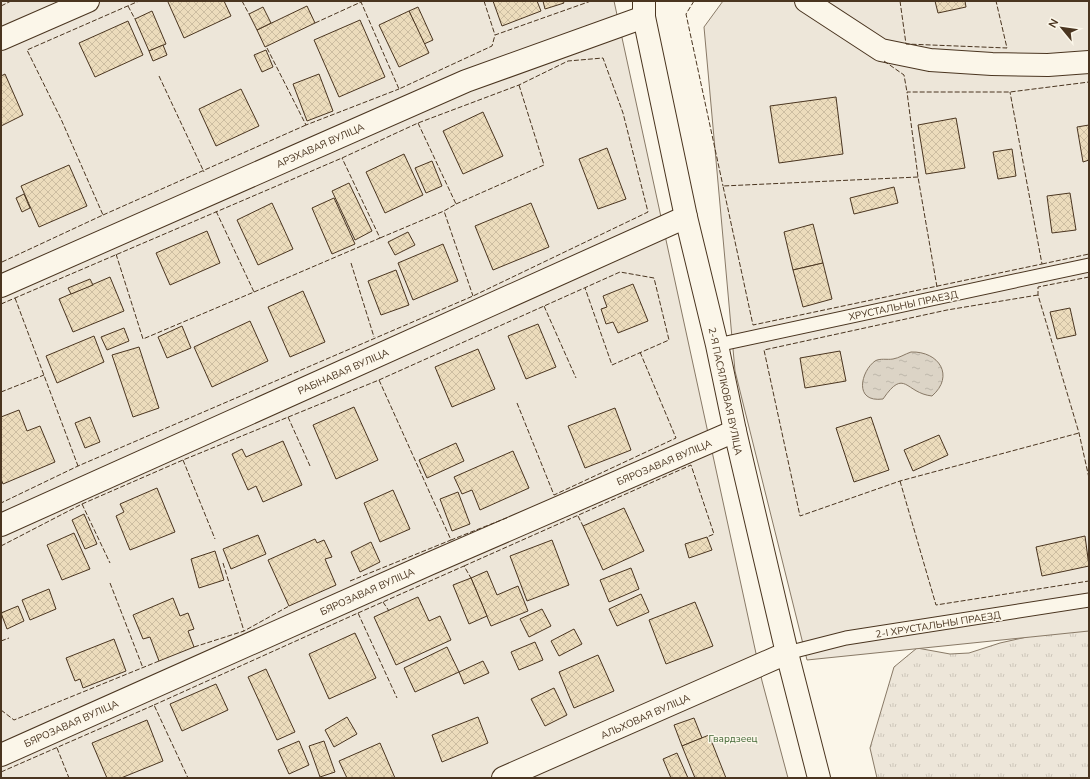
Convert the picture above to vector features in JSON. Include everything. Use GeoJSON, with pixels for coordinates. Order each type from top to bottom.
{"type":"FeatureCollection","features":[{"type":"Feature","properties":{"kind":"street"},"geometry":{"type":"LineString","coordinates":[[1,40],[88,1]]}},
{"type":"Feature","properties":{"kind":"street"},"geometry":{"type":"LineString","coordinates":[[806,1],[881,50],[930,60],[992,64],[1048,65],[1089,62]]}},
{"type":"Feature","properties":{"kind":"street","name":"2-Я ПАСЯЛКОВАЯ ВУЛІЦА"},"geometry":{"type":"LineString","coordinates":[[644,9],[686,217],[717,345],[735,431],[787,653],[819,778]]}},
{"type":"Feature","properties":{"kind":"street","name":"АРЭХАВАЯ ВУЛІЦА"},"geometry":{"type":"LineString","coordinates":[[1,286],[466,81],[644,9]]}},
{"type":"Feature","properties":{"kind":"street","name":"РАБІНАВАЯ ВУЛІЦА"},"geometry":{"type":"LineString","coordinates":[[1,525],[686,217]]}},
{"type":"Feature","properties":{"kind":"street","name":"БЯРОЗАВАЯ ВУЛІЦА"},"geometry":{"type":"LineString","coordinates":[[1,755],[422,567],[735,431]]}},
{"type":"Feature","properties":{"kind":"street","name":"АЛЬХОВАЯ ВУЛІЦА"},"geometry":{"type":"LineString","coordinates":[[503,778],[787,653]]}},
{"type":"Feature","properties":{"kind":"lane","name":"ХРУСТАЛЬНЫ ПРАЕЗД"},"geometry":{"type":"LineString","coordinates":[[717,345],[1089,265]]}},
{"type":"Feature","properties":{"kind":"lane","name":"2-І ХРУСТАЛЬНЫ ПРАЕЗД"},"geometry":{"type":"LineString","coordinates":[[787,653],[846,638],[1089,600]]}},
{"type":"Feature","properties":{"kind":"green space","name":"Гвардзеец"},"geometry":{"type":"Polygon","coordinates":[[[1,1],[614,1],[762,681],[788,778],[1,778],[1,1]]]}},
{"type":"Feature","properties":{"kind":"green space"},"geometry":{"type":"Polygon","coordinates":[[[723,1],[1089,1],[1089,631],[807,660],[735,371],[704,27],[723,1]]]}},
{"type":"Feature","properties":{"kind":"green space"},"geometry":{"type":"Polygon","coordinates":[[[1089,623],[1089,778],[877,778],[870,748],[894,667],[917,648],[950,654],[969,653],[1000,643],[1089,623]]]}},
{"type":"Feature","properties":{"kind":"water"},"geometry":{"type":"Polygon","coordinates":[[[911,352],[929,356],[936,360],[941,366],[943,373],[942,381],[939,388],[932,396],[923,394],[906,384],[901,383],[890,390],[883,399],[873,399],[867,396],[862,385],[863,378],[870,366],[875,361],[895,358],[911,352]]]}},
{"type":"Feature","properties":{"kind":"building"},"geometry":{"type":"Polygon","coordinates":[[[224,1],[231,16],[184,38],[168,2],[224,1]]]}},
{"type":"Feature","properties":{"kind":"building"},"geometry":{"type":"Polygon","coordinates":[[[493,1],[537,1],[541,11],[502,26],[493,1]]]}},
{"type":"Feature","properties":{"kind":"building"},"geometry":{"type":"Polygon","coordinates":[[[543,1],[563,1],[564,3],[545,9],[543,1]]]}},
{"type":"Feature","properties":{"kind":"building"},"geometry":{"type":"Polygon","coordinates":[[[935,1],[965,1],[966,7],[938,13],[935,1]]]}},
{"type":"Feature","properties":{"kind":"building"},"geometry":{"type":"Polygon","coordinates":[[[307,6],[315,23],[265,47],[257,30],[307,6]]]}},
{"type":"Feature","properties":{"kind":"building"},"geometry":{"type":"Polygon","coordinates":[[[263,7],[271,23],[257,30],[249,14],[263,7]]]}},
{"type":"Feature","properties":{"kind":"building"},"geometry":{"type":"Polygon","coordinates":[[[418,7],[433,40],[424,44],[409,11],[418,7]]]}},
{"type":"Feature","properties":{"kind":"building"},"geometry":{"type":"Polygon","coordinates":[[[152,11],[166,44],[149,51],[135,19],[152,11]]]}},
{"type":"Feature","properties":{"kind":"building"},"geometry":{"type":"Polygon","coordinates":[[[409,11],[429,53],[399,67],[379,25],[409,11]]]}},
{"type":"Feature","properties":{"kind":"building"},"geometry":{"type":"Polygon","coordinates":[[[360,20],[385,77],[339,97],[314,40],[360,20]]]}},
{"type":"Feature","properties":{"kind":"building"},"geometry":{"type":"Polygon","coordinates":[[[128,21],[143,55],[95,77],[79,43],[128,21]]]}},
{"type":"Feature","properties":{"kind":"building"},"geometry":{"type":"Polygon","coordinates":[[[163,45],[167,55],[153,61],[149,51],[163,45]]]}},
{"type":"Feature","properties":{"kind":"building"},"geometry":{"type":"Polygon","coordinates":[[[266,50],[273,67],[262,72],[254,55],[266,50]]]}},
{"type":"Feature","properties":{"kind":"building"},"geometry":{"type":"Polygon","coordinates":[[[5,74],[23,115],[1,126],[1,76],[5,74]]]}},
{"type":"Feature","properties":{"kind":"building"},"geometry":{"type":"Polygon","coordinates":[[[319,74],[333,111],[307,121],[293,84],[319,74]]]}},
{"type":"Feature","properties":{"kind":"building"},"geometry":{"type":"Polygon","coordinates":[[[241,89],[259,126],[216,146],[199,109],[241,89]]]}},
{"type":"Feature","properties":{"kind":"building"},"geometry":{"type":"Polygon","coordinates":[[[836,97],[843,154],[779,163],[770,106],[836,97]]]}},
{"type":"Feature","properties":{"kind":"building"},"geometry":{"type":"Polygon","coordinates":[[[483,112],[503,156],[463,174],[443,131],[483,112]]]}},
{"type":"Feature","properties":{"kind":"building"},"geometry":{"type":"Polygon","coordinates":[[[956,118],[965,168],[926,174],[918,125],[956,118]]]}},
{"type":"Feature","properties":{"kind":"building"},"geometry":{"type":"Polygon","coordinates":[[[1089,125],[1089,160],[1083,162],[1077,127],[1089,125]]]}},
{"type":"Feature","properties":{"kind":"building"},"geometry":{"type":"Polygon","coordinates":[[[607,148],[626,199],[598,209],[579,159],[607,148]]]}},
{"type":"Feature","properties":{"kind":"building"},"geometry":{"type":"Polygon","coordinates":[[[1012,149],[1016,176],[998,179],[993,152],[1012,149]]]}},
{"type":"Feature","properties":{"kind":"building"},"geometry":{"type":"Polygon","coordinates":[[[404,154],[423,195],[385,213],[366,172],[404,154]]]}},
{"type":"Feature","properties":{"kind":"building"},"geometry":{"type":"Polygon","coordinates":[[[432,161],[442,186],[426,193],[415,168],[432,161]]]}},
{"type":"Feature","properties":{"kind":"building"},"geometry":{"type":"Polygon","coordinates":[[[69,165],[87,206],[39,227],[21,186],[69,165]]]}},
{"type":"Feature","properties":{"kind":"building"},"geometry":{"type":"Polygon","coordinates":[[[349,183],[372,231],[355,240],[332,191],[349,183]]]}},
{"type":"Feature","properties":{"kind":"building"},"geometry":{"type":"Polygon","coordinates":[[[894,187],[898,203],[854,214],[850,198],[894,187]]]}},
{"type":"Feature","properties":{"kind":"building"},"geometry":{"type":"Polygon","coordinates":[[[1070,193],[1076,230],[1052,233],[1047,196],[1070,193]]]}},
{"type":"Feature","properties":{"kind":"building"},"geometry":{"type":"Polygon","coordinates":[[[24,194],[30,208],[22,212],[16,198],[24,194]]]}},
{"type":"Feature","properties":{"kind":"building"},"geometry":{"type":"Polygon","coordinates":[[[334,198],[355,244],[332,254],[312,208],[334,198]]]}},
{"type":"Feature","properties":{"kind":"building"},"geometry":{"type":"Polygon","coordinates":[[[272,203],[293,249],[258,265],[237,220],[272,203]]]}},
{"type":"Feature","properties":{"kind":"building"},"geometry":{"type":"Polygon","coordinates":[[[531,203],[549,247],[493,270],[475,226],[531,203]]]}},
{"type":"Feature","properties":{"kind":"building"},"geometry":{"type":"Polygon","coordinates":[[[813,224],[823,263],[793,270],[784,232],[813,224]]]}},
{"type":"Feature","properties":{"kind":"building"},"geometry":{"type":"Polygon","coordinates":[[[207,231],[220,263],[170,285],[156,253],[207,231]]]}},
{"type":"Feature","properties":{"kind":"building"},"geometry":{"type":"Polygon","coordinates":[[[408,232],[415,245],[395,255],[388,242],[408,232]]]}},
{"type":"Feature","properties":{"kind":"building"},"geometry":{"type":"Polygon","coordinates":[[[443,244],[458,281],[413,300],[398,263],[443,244]]]}},
{"type":"Feature","properties":{"kind":"building"},"geometry":{"type":"Polygon","coordinates":[[[823,263],[832,299],[803,307],[793,270],[823,263]]]}},
{"type":"Feature","properties":{"kind":"building"},"geometry":{"type":"Polygon","coordinates":[[[396,270],[409,305],[381,315],[368,281],[396,270]]]}},
{"type":"Feature","properties":{"kind":"building"},"geometry":{"type":"Polygon","coordinates":[[[110,277],[124,311],[73,332],[59,299],[110,277]]]}},
{"type":"Feature","properties":{"kind":"building"},"geometry":{"type":"Polygon","coordinates":[[[90,279],[93,285],[71,294],[68,288],[90,279]]]}},
{"type":"Feature","properties":{"kind":"building"},"geometry":{"type":"Polygon","coordinates":[[[633,284],[648,321],[618,333],[613,322],[606,324],[601,309],[607,307],[603,296],[633,284]]]}},
{"type":"Feature","properties":{"kind":"building"},"geometry":{"type":"Polygon","coordinates":[[[303,291],[325,342],[290,357],[268,307],[303,291]]]}},
{"type":"Feature","properties":{"kind":"building"},"geometry":{"type":"Polygon","coordinates":[[[1070,308],[1076,335],[1057,339],[1050,312],[1070,308]]]}},
{"type":"Feature","properties":{"kind":"building"},"geometry":{"type":"Polygon","coordinates":[[[250,321],[268,361],[212,387],[194,347],[250,321]]]}},
{"type":"Feature","properties":{"kind":"building"},"geometry":{"type":"Polygon","coordinates":[[[538,324],[556,367],[526,379],[508,336],[538,324]]]}},
{"type":"Feature","properties":{"kind":"building"},"geometry":{"type":"Polygon","coordinates":[[[182,326],[191,348],[167,358],[158,337],[182,326]]]}},
{"type":"Feature","properties":{"kind":"building"},"geometry":{"type":"Polygon","coordinates":[[[124,328],[129,341],[107,350],[101,337],[124,328]]]}},
{"type":"Feature","properties":{"kind":"building"},"geometry":{"type":"Polygon","coordinates":[[[94,336],[104,362],[57,383],[46,356],[94,336]]]}},
{"type":"Feature","properties":{"kind":"building"},"geometry":{"type":"Polygon","coordinates":[[[139,347],[159,408],[133,417],[112,355],[139,347]]]}},
{"type":"Feature","properties":{"kind":"building"},"geometry":{"type":"Polygon","coordinates":[[[478,349],[495,389],[452,407],[435,367],[478,349]]]}},
{"type":"Feature","properties":{"kind":"building"},"geometry":{"type":"Polygon","coordinates":[[[840,351],[846,381],[805,388],[800,358],[840,351]]]}},
{"type":"Feature","properties":{"kind":"building"},"geometry":{"type":"Polygon","coordinates":[[[354,407],[378,460],[336,479],[313,425],[354,407]]]}},
{"type":"Feature","properties":{"kind":"building"},"geometry":{"type":"Polygon","coordinates":[[[615,408],[631,450],[585,468],[568,426],[615,408]]]}},
{"type":"Feature","properties":{"kind":"building"},"geometry":{"type":"Polygon","coordinates":[[[19,410],[27,431],[40,426],[55,462],[3,484],[1,479],[1,417],[19,410]]]}},
{"type":"Feature","properties":{"kind":"building"},"geometry":{"type":"Polygon","coordinates":[[[90,417],[100,442],[85,448],[75,423],[90,417]]]}},
{"type":"Feature","properties":{"kind":"building"},"geometry":{"type":"Polygon","coordinates":[[[871,417],[889,470],[854,482],[836,428],[871,417]]]}},
{"type":"Feature","properties":{"kind":"building"},"geometry":{"type":"Polygon","coordinates":[[[939,435],[948,455],[913,471],[904,450],[939,435]]]}},
{"type":"Feature","properties":{"kind":"building"},"geometry":{"type":"Polygon","coordinates":[[[283,441],[302,485],[263,502],[256,486],[248,490],[232,454],[242,449],[246,457],[283,441]]]}},
{"type":"Feature","properties":{"kind":"building"},"geometry":{"type":"Polygon","coordinates":[[[456,443],[464,461],[427,478],[419,460],[456,443]]]}},
{"type":"Feature","properties":{"kind":"building"},"geometry":{"type":"Polygon","coordinates":[[[513,451],[529,488],[480,510],[472,490],[462,494],[454,477],[513,451]]]}},
{"type":"Feature","properties":{"kind":"building"},"geometry":{"type":"Polygon","coordinates":[[[157,488],[175,532],[130,550],[116,516],[124,512],[120,504],[157,488]]]}},
{"type":"Feature","properties":{"kind":"building"},"geometry":{"type":"Polygon","coordinates":[[[393,490],[410,529],[380,542],[364,503],[393,490]]]}},
{"type":"Feature","properties":{"kind":"building"},"geometry":{"type":"Polygon","coordinates":[[[458,492],[470,524],[452,531],[440,499],[458,492]]]}},
{"type":"Feature","properties":{"kind":"building"},"geometry":{"type":"Polygon","coordinates":[[[624,508],[644,551],[603,570],[583,526],[624,508]]]}},
{"type":"Feature","properties":{"kind":"building"},"geometry":{"type":"Polygon","coordinates":[[[84,514],[97,544],[85,549],[72,520],[84,514]]]}},
{"type":"Feature","properties":{"kind":"building"},"geometry":{"type":"Polygon","coordinates":[[[74,533],[90,569],[62,580],[47,545],[74,533]]]}},
{"type":"Feature","properties":{"kind":"building"},"geometry":{"type":"Polygon","coordinates":[[[258,535],[266,554],[231,569],[223,549],[258,535]]]}},
{"type":"Feature","properties":{"kind":"building"},"geometry":{"type":"Polygon","coordinates":[[[1085,536],[1089,566],[1042,576],[1036,547],[1085,536]]]}},
{"type":"Feature","properties":{"kind":"building"},"geometry":{"type":"Polygon","coordinates":[[[707,537],[712,550],[689,558],[685,544],[707,537]]]}},
{"type":"Feature","properties":{"kind":"building"},"geometry":{"type":"Polygon","coordinates":[[[315,539],[317,543],[324,540],[332,557],[325,559],[336,585],[289,606],[268,560],[315,539]]]}},
{"type":"Feature","properties":{"kind":"building"},"geometry":{"type":"Polygon","coordinates":[[[552,540],[569,585],[527,601],[510,556],[552,540]]]}},
{"type":"Feature","properties":{"kind":"building"},"geometry":{"type":"Polygon","coordinates":[[[371,542],[380,562],[360,572],[351,552],[371,542]]]}},
{"type":"Feature","properties":{"kind":"building"},"geometry":{"type":"Polygon","coordinates":[[[215,551],[224,580],[199,588],[191,559],[215,551]]]}},
{"type":"Feature","properties":{"kind":"building"},"geometry":{"type":"Polygon","coordinates":[[[631,568],[639,589],[609,602],[600,580],[631,568]]]}},
{"type":"Feature","properties":{"kind":"building"},"geometry":{"type":"Polygon","coordinates":[[[487,571],[497,595],[518,586],[528,611],[491,626],[471,578],[487,571]]]}},
{"type":"Feature","properties":{"kind":"building"},"geometry":{"type":"Polygon","coordinates":[[[471,578],[487,616],[469,624],[453,585],[471,578]]]}},
{"type":"Feature","properties":{"kind":"building"},"geometry":{"type":"Polygon","coordinates":[[[49,589],[56,609],[30,620],[22,600],[49,589]]]}},
{"type":"Feature","properties":{"kind":"building"},"geometry":{"type":"Polygon","coordinates":[[[641,594],[649,612],[617,626],[609,609],[641,594]]]}},
{"type":"Feature","properties":{"kind":"building"},"geometry":{"type":"Polygon","coordinates":[[[418,597],[429,621],[440,616],[451,640],[396,665],[374,617],[418,597]]]}},
{"type":"Feature","properties":{"kind":"building"},"geometry":{"type":"Polygon","coordinates":[[[173,598],[180,616],[188,613],[194,629],[188,631],[194,647],[159,661],[150,637],[143,639],[133,615],[173,598]]]}},
{"type":"Feature","properties":{"kind":"building"},"geometry":{"type":"Polygon","coordinates":[[[695,602],[713,646],[666,664],[649,620],[695,602]]]}},
{"type":"Feature","properties":{"kind":"building"},"geometry":{"type":"Polygon","coordinates":[[[18,606],[24,621],[7,629],[1,613],[18,606]]]}},
{"type":"Feature","properties":{"kind":"building"},"geometry":{"type":"Polygon","coordinates":[[[542,609],[551,626],[529,637],[520,619],[542,609]]]}},
{"type":"Feature","properties":{"kind":"building"},"geometry":{"type":"Polygon","coordinates":[[[574,629],[582,644],[559,656],[551,641],[574,629]]]}},
{"type":"Feature","properties":{"kind":"building"},"geometry":{"type":"Polygon","coordinates":[[[355,633],[376,678],[329,699],[309,654],[355,633]]]}},
{"type":"Feature","properties":{"kind":"building"},"geometry":{"type":"Polygon","coordinates":[[[114,639],[126,671],[83,688],[80,679],[75,681],[66,658],[114,639]]]}},
{"type":"Feature","properties":{"kind":"building"},"geometry":{"type":"Polygon","coordinates":[[[535,642],[543,660],[519,670],[511,652],[535,642]]]}},
{"type":"Feature","properties":{"kind":"building"},"geometry":{"type":"Polygon","coordinates":[[[447,647],[459,672],[415,692],[404,668],[447,647]]]}},
{"type":"Feature","properties":{"kind":"building"},"geometry":{"type":"Polygon","coordinates":[[[598,655],[614,691],[574,708],[559,672],[598,655]]]}},
{"type":"Feature","properties":{"kind":"building"},"geometry":{"type":"Polygon","coordinates":[[[483,661],[489,673],[464,684],[459,672],[483,661]]]}},
{"type":"Feature","properties":{"kind":"building"},"geometry":{"type":"Polygon","coordinates":[[[266,669],[295,732],[277,740],[248,677],[266,669]]]}},
{"type":"Feature","properties":{"kind":"building"},"geometry":{"type":"Polygon","coordinates":[[[216,684],[228,710],[182,731],[170,704],[216,684]]]}},
{"type":"Feature","properties":{"kind":"building"},"geometry":{"type":"Polygon","coordinates":[[[554,688],[567,715],[545,726],[531,699],[554,688]]]}},
{"type":"Feature","properties":{"kind":"building"},"geometry":{"type":"Polygon","coordinates":[[[347,717],[357,734],[334,747],[325,730],[347,717]]]}},
{"type":"Feature","properties":{"kind":"building"},"geometry":{"type":"Polygon","coordinates":[[[478,717],[488,743],[442,762],[432,735],[478,717]]]}},
{"type":"Feature","properties":{"kind":"building"},"geometry":{"type":"Polygon","coordinates":[[[694,718],[702,738],[682,746],[674,725],[694,718]]]}},
{"type":"Feature","properties":{"kind":"building"},"geometry":{"type":"Polygon","coordinates":[[[147,720],[163,761],[121,778],[107,778],[92,743],[147,720]]]}},
{"type":"Feature","properties":{"kind":"building"},"geometry":{"type":"Polygon","coordinates":[[[709,735],[726,778],[695,778],[682,746],[709,735]]]}},
{"type":"Feature","properties":{"kind":"building"},"geometry":{"type":"Polygon","coordinates":[[[299,741],[309,765],[289,774],[278,750],[299,741]]]}},
{"type":"Feature","properties":{"kind":"building"},"geometry":{"type":"Polygon","coordinates":[[[324,741],[335,772],[320,777],[309,746],[324,741]]]}},
{"type":"Feature","properties":{"kind":"building"},"geometry":{"type":"Polygon","coordinates":[[[380,743],[395,778],[347,778],[339,761],[380,743]]]}},
{"type":"Feature","properties":{"kind":"building"},"geometry":{"type":"Polygon","coordinates":[[[677,753],[688,778],[671,778],[663,759],[677,753]]]}},
{"type":"Feature","properties":{"kind":"fence"},"geometry":{"type":"LineString","coordinates":[[1,6],[11,1]]}},
{"type":"Feature","properties":{"kind":"fence"},"geometry":{"type":"LineString","coordinates":[[2,262],[103,215],[61,119],[27,50],[139,1]]}},
{"type":"Feature","properties":{"kind":"fence"},"geometry":{"type":"LineString","coordinates":[[242,1],[249,14]]}},
{"type":"Feature","properties":{"kind":"fence"},"geometry":{"type":"LineString","coordinates":[[484,1],[495,35],[591,1]]}},
{"type":"Feature","properties":{"kind":"fence"},"geometry":{"type":"LineString","coordinates":[[694,1],[686,14],[723,186]]}},
{"type":"Feature","properties":{"kind":"fence"},"geometry":{"type":"LineString","coordinates":[[900,1],[906,44],[1007,48],[996,1]]}},
{"type":"Feature","properties":{"kind":"fence"},"geometry":{"type":"LineString","coordinates":[[315,23],[361,2],[399,89],[492,46],[495,35]]}},
{"type":"Feature","properties":{"kind":"fence"},"geometry":{"type":"LineString","coordinates":[[128,6],[135,19]]}},
{"type":"Feature","properties":{"kind":"fence"},"geometry":{"type":"LineString","coordinates":[[267,48],[306,125],[399,89]]}},
{"type":"Feature","properties":{"kind":"fence"},"geometry":{"type":"LineString","coordinates":[[1,304],[342,158],[418,123],[519,85],[568,61],[603,58],[623,113],[648,212],[473,296],[78,466],[1,503]]}},
{"type":"Feature","properties":{"kind":"fence"},"geometry":{"type":"LineString","coordinates":[[884,61],[904,75],[907,92]]}},
{"type":"Feature","properties":{"kind":"fence"},"geometry":{"type":"LineString","coordinates":[[159,76],[204,172]]}},
{"type":"Feature","properties":{"kind":"fence"},"geometry":{"type":"LineString","coordinates":[[937,287],[918,177],[907,92],[1010,92],[1089,82]]}},
{"type":"Feature","properties":{"kind":"fence"},"geometry":{"type":"LineString","coordinates":[[456,204],[544,165],[519,85]]}},
{"type":"Feature","properties":{"kind":"fence"},"geometry":{"type":"LineString","coordinates":[[918,177],[723,186],[753,325],[1042,264],[1010,92]]}},
{"type":"Feature","properties":{"kind":"fence"},"geometry":{"type":"LineString","coordinates":[[418,123],[456,204],[444,211],[473,296]]}},
{"type":"Feature","properties":{"kind":"fence"},"geometry":{"type":"LineString","coordinates":[[103,215],[306,125]]}},
{"type":"Feature","properties":{"kind":"fence"},"geometry":{"type":"LineString","coordinates":[[254,292],[380,238],[342,158]]}},
{"type":"Feature","properties":{"kind":"fence"},"geometry":{"type":"LineString","coordinates":[[116,254],[143,339],[254,292],[216,211]]}},
{"type":"Feature","properties":{"kind":"fence"},"geometry":{"type":"LineString","coordinates":[[380,238],[444,211]]}},
{"type":"Feature","properties":{"kind":"fence"},"geometry":{"type":"LineString","coordinates":[[1042,264],[1089,254]]}},
{"type":"Feature","properties":{"kind":"fence"},"geometry":{"type":"LineString","coordinates":[[351,263],[374,337]]}},
{"type":"Feature","properties":{"kind":"fence"},"geometry":{"type":"LineString","coordinates":[[1,546],[82,504],[183,460],[379,380],[620,272],[654,278],[669,340],[612,365],[585,288]]}},
{"type":"Feature","properties":{"kind":"fence"},"geometry":{"type":"LineString","coordinates":[[1089,277],[1038,287],[1038,295],[1079,433],[1089,478]]}},
{"type":"Feature","properties":{"kind":"fence"},"geometry":{"type":"LineString","coordinates":[[1038,295],[947,310],[764,350],[800,516],[900,481],[1079,433]]}},
{"type":"Feature","properties":{"kind":"fence"},"geometry":{"type":"LineString","coordinates":[[15,298],[78,466]]}},
{"type":"Feature","properties":{"kind":"fence"},"geometry":{"type":"LineString","coordinates":[[544,306],[576,378]]}},
{"type":"Feature","properties":{"kind":"fence"},"geometry":{"type":"LineString","coordinates":[[517,403],[554,495],[676,438],[640,352]]}},
{"type":"Feature","properties":{"kind":"fence"},"geometry":{"type":"LineString","coordinates":[[1,392],[44,375]]}},
{"type":"Feature","properties":{"kind":"fence"},"geometry":{"type":"LineString","coordinates":[[379,380],[451,540],[509,517]]}},
{"type":"Feature","properties":{"kind":"fence"},"geometry":{"type":"LineString","coordinates":[[288,417],[310,466]]}},
{"type":"Feature","properties":{"kind":"fence"},"geometry":{"type":"LineString","coordinates":[[183,460],[215,539]]}},
{"type":"Feature","properties":{"kind":"fence"},"geometry":{"type":"LineString","coordinates":[[464,566],[691,465],[714,534],[707,537]]}},
{"type":"Feature","properties":{"kind":"fence"},"geometry":{"type":"LineString","coordinates":[[900,481],[936,605],[1089,581]]}},
{"type":"Feature","properties":{"kind":"fence"},"geometry":{"type":"LineString","coordinates":[[82,504],[110,563]]}},
{"type":"Feature","properties":{"kind":"fence"},"geometry":{"type":"LineString","coordinates":[[578,516],[583,526]]}},
{"type":"Feature","properties":{"kind":"fence"},"geometry":{"type":"LineString","coordinates":[[350,581],[451,540]]}},
{"type":"Feature","properties":{"kind":"fence"},"geometry":{"type":"LineString","coordinates":[[223,563],[244,631]]}},
{"type":"Feature","properties":{"kind":"fence"},"geometry":{"type":"LineString","coordinates":[[358,613],[464,566],[471,578]]}},
{"type":"Feature","properties":{"kind":"fence"},"geometry":{"type":"LineString","coordinates":[[110,583],[143,668]]}},
{"type":"Feature","properties":{"kind":"fence"},"geometry":{"type":"LineString","coordinates":[[383,602],[389,611]]}},
{"type":"Feature","properties":{"kind":"fence"},"geometry":{"type":"LineString","coordinates":[[194,647],[244,631],[289,606]]}},
{"type":"Feature","properties":{"kind":"fence"},"geometry":{"type":"LineString","coordinates":[[154,705],[358,613],[397,698]]}},
{"type":"Feature","properties":{"kind":"fence"},"geometry":{"type":"LineString","coordinates":[[1,641],[9,638]]}},
{"type":"Feature","properties":{"kind":"fence"},"geometry":{"type":"LineString","coordinates":[[1,710],[14,720],[159,661]]}},
{"type":"Feature","properties":{"kind":"fence"},"geometry":{"type":"LineString","coordinates":[[1,772],[154,705],[188,778]]}},
{"type":"Feature","properties":{"kind":"fence"},"geometry":{"type":"LineString","coordinates":[[57,748],[69,778]]}}]}
